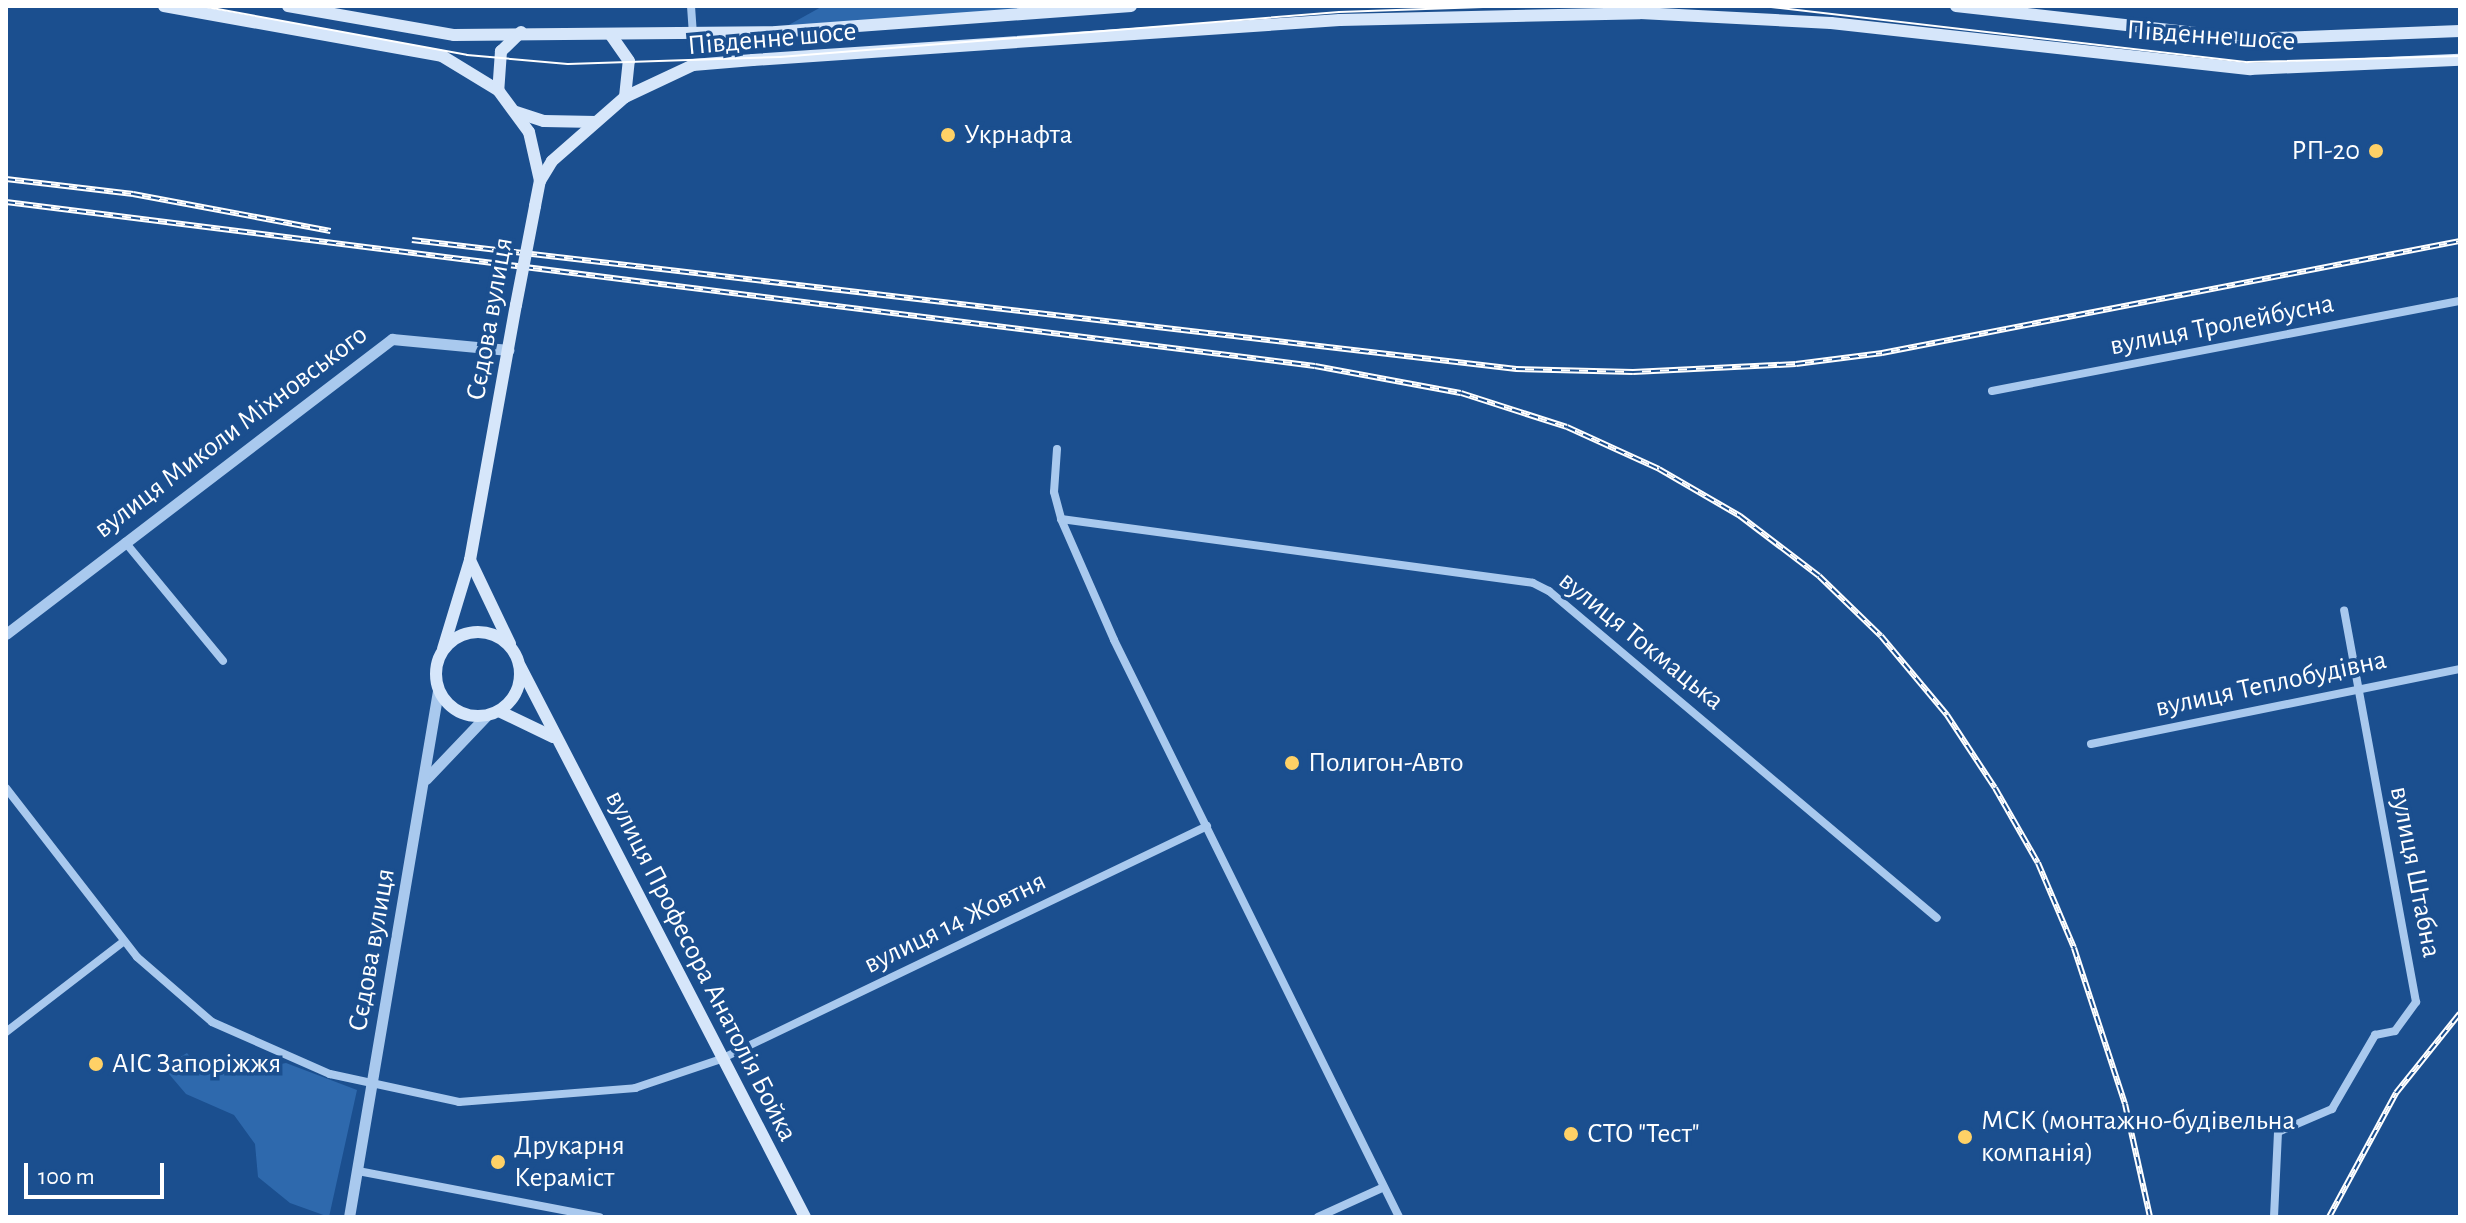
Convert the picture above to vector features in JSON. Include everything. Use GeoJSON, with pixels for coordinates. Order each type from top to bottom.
{"type":"FeatureCollection","features":[{"type":"Feature","properties":{"kind":"main road"},"geometry":{"type":"LineString","coordinates":[[164,6],[442,56],[498,90],[516,112],[544,121],[597,122],[625,97],[629,61],[611,35],[521,32],[454,35],[288,6]]}},
{"type":"Feature","properties":{"kind":"main road","name":"Південне шосе"},"geometry":{"type":"LineString","coordinates":[[611,35],[693,35],[1131,6]]}},
{"type":"Feature","properties":{"kind":"main road","name":"Південне шосе"},"geometry":{"type":"LineString","coordinates":[[1956,6],[2251,39],[2460,31]]}},
{"type":"Feature","properties":{"kind":"main road","name":"Південне шосе"},"geometry":{"type":"LineString","coordinates":[[625,97],[693,65],[1340,20],[1640,13],[1831,23],[2250,69],[2460,60]]}},
{"type":"Feature","properties":{"kind":"main road"},"geometry":{"type":"LineString","coordinates":[[498,90],[501,51],[521,32]]}},
{"type":"Feature","properties":{"kind":"main road","name":"Сєдова вулиця"},"geometry":{"type":"LineString","coordinates":[[443,649],[470,560],[540,181],[535,152],[516,112]]}},
{"type":"Feature","properties":{"kind":"main road","name":"Сєдова вулиця"},"geometry":{"type":"LineString","coordinates":[[540,181],[569,142],[597,122]]}},
{"type":"Feature","properties":{"kind":"main road"},"geometry":{"type":"LineString","coordinates":[[470,560],[517,660],[517,692],[492,714]]}},
{"type":"Feature","properties":{"kind":"main road"},"geometry":{"type":"LineString","coordinates":[[517,660],[496,635],[482,632],[454,639],[443,649],[437,662],[438,691],[458,712],[492,714],[554,738]]}},
{"type":"Feature","properties":{"kind":"main road","name":"вулиця Професора Анатолія Бойка"},"geometry":{"type":"LineString","coordinates":[[517,660],[554,738],[805,1217]]}},
{"type":"Feature","properties":{"kind":"street"},"geometry":{"type":"LineString","coordinates":[[691,6],[693,35]]}},
{"type":"Feature","properties":{"kind":"street","name":"вулиця Тролейбусна"},"geometry":{"type":"LineString","coordinates":[[1992,391],[2460,301]]}},
{"type":"Feature","properties":{"kind":"street","name":"вулиця Миколи Міхновського"},"geometry":{"type":"LineString","coordinates":[[6,634],[392,339],[508,350]]}},
{"type":"Feature","properties":{"kind":"street"},"geometry":{"type":"LineString","coordinates":[[1057,449],[1054,492],[1061,519],[1114,640],[1399,1217]]}},
{"type":"Feature","properties":{"kind":"street","name":"вулиця Токмацька"},"geometry":{"type":"LineString","coordinates":[[1061,519],[1533,583],[1549,591],[1937,918]]}},
{"type":"Feature","properties":{"kind":"street"},"geometry":{"type":"LineString","coordinates":[[125,542],[223,661]]}},
{"type":"Feature","properties":{"kind":"street","name":"вулиця Штабна"},"geometry":{"type":"LineString","coordinates":[[2274,1217],[2278,1132],[2332,1109],[2375,1035],[2395,1031],[2416,1002],[2344,611]]}},
{"type":"Feature","properties":{"kind":"street","name":"вулиця Теплобудівна"},"geometry":{"type":"LineString","coordinates":[[2091,744],[2460,669]]}},
{"type":"Feature","properties":{"kind":"street","name":"Сєдова вулиця"},"geometry":{"type":"LineString","coordinates":[[349,1217],[426,779],[438,691]]}},
{"type":"Feature","properties":{"kind":"street"},"geometry":{"type":"LineString","coordinates":[[426,779],[492,714]]}},
{"type":"Feature","properties":{"kind":"street","name":"вулиця 14 Жовтня"},"geometry":{"type":"LineString","coordinates":[[6,788],[124,941],[212,1022],[261,1048],[373,1086],[459,1102],[635,1088],[721,1059],[1207,826]]}},
{"type":"Feature","properties":{"kind":"street"},"geometry":{"type":"LineString","coordinates":[[6,1032],[124,941]]}},
{"type":"Feature","properties":{"kind":"street"},"geometry":{"type":"LineString","coordinates":[[358,1171],[600,1217]]}},
{"type":"Feature","properties":{"kind":"street"},"geometry":{"type":"LineString","coordinates":[[1318,1217],[1384,1187]]}},
{"type":"Feature","properties":{"kind":"shaded area"},"geometry":{"type":"Polygon","coordinates":[[[823,6],[1131,6],[776,32],[823,6]]]}},
{"type":"Feature","properties":{"kind":"shaded area"},"geometry":{"type":"Polygon","coordinates":[[[187,1053],[195,1063],[240,1072],[286,1063],[357,1090],[329,1217],[290,1203],[258,1177],[255,1144],[234,1115],[186,1094],[163,1067],[187,1053]]]}},
{"type":"Feature","properties":{"kind":"tram line"},"geometry":{"type":"LineString","coordinates":[[201,6],[467,55],[568,64],[780,57],[1339,12],[1512,6]]}},
{"type":"Feature","properties":{"kind":"tram line"},"geometry":{"type":"LineString","coordinates":[[1762,6],[2248,62],[2460,56]]}},
{"type":"Feature","properties":{"kind":"railway"},"geometry":{"type":"LineString","coordinates":[[6,179],[133,194],[331,231]]}},
{"type":"Feature","properties":{"kind":"railway"},"geometry":{"type":"LineString","coordinates":[[6,202],[1315,366],[1461,393],[1567,427],[1659,469],[1740,516],[1819,576],[1881,636],[1947,715],[1995,788],[2038,863],[2074,948],[2125,1104],[2150,1217]]}},
{"type":"Feature","properties":{"kind":"railway"},"geometry":{"type":"LineString","coordinates":[[412,240],[1516,369],[1633,372],[1796,364],[1882,353],[2460,241]]}},
{"type":"Feature","properties":{"kind":"railway"},"geometry":{"type":"LineString","coordinates":[[2329,1217],[2396,1093],[2460,1013]]}},
{"type":"Feature","properties":{"kind":"place","name":"Укрнафта"},"geometry":{"type":"Point","coordinates":[948,135]}},
{"type":"Feature","properties":{"kind":"place","name":"РП-20"},"geometry":{"type":"Point","coordinates":[2376,151]}},
{"type":"Feature","properties":{"kind":"place","name":"Полигон-Авто"},"geometry":{"type":"Point","coordinates":[1292,763]}},
{"type":"Feature","properties":{"kind":"place","name":"АІС Запоріжжя"},"geometry":{"type":"Point","coordinates":[96,1064]}},
{"type":"Feature","properties":{"kind":"place","name":"СТО \"Тест\""},"geometry":{"type":"Point","coordinates":[1571,1134]}},
{"type":"Feature","properties":{"kind":"place","name":"МСК (монтажно-будівельна компанія)"},"geometry":{"type":"Point","coordinates":[1965,1137]}},
{"type":"Feature","properties":{"kind":"place","name":"Друкарня Кераміст"},"geometry":{"type":"Point","coordinates":[498,1162]}}]}
